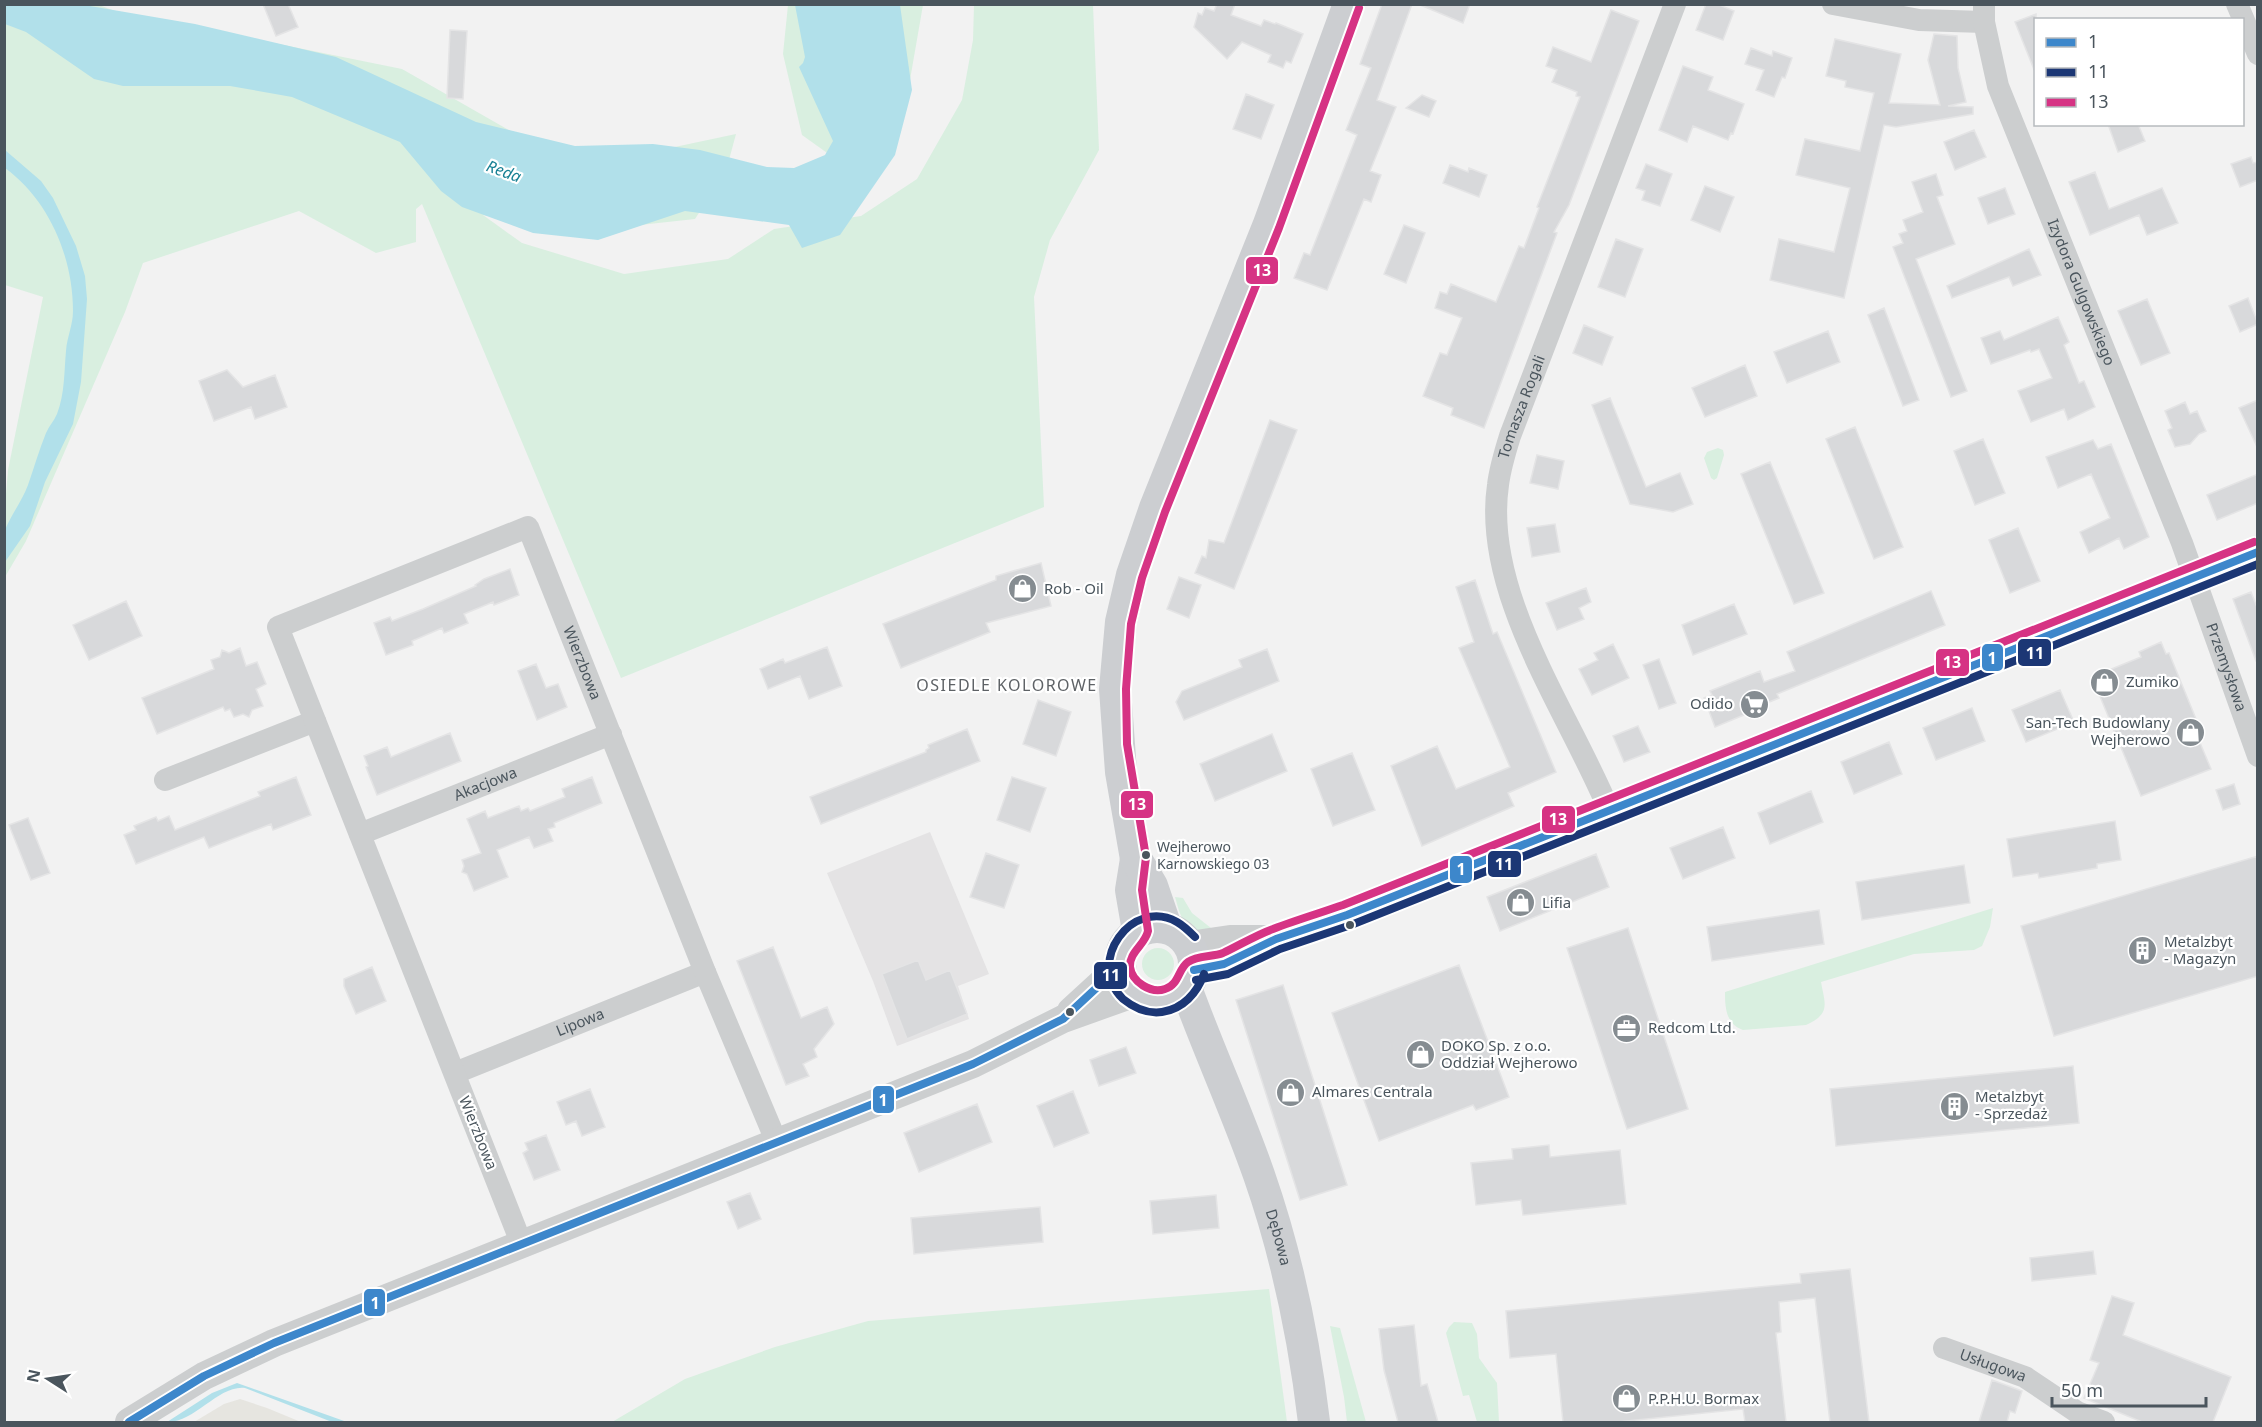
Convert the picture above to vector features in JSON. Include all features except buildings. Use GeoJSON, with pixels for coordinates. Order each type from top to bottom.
{"type":"FeatureCollection","features":[{"type":"Feature","properties":{"kind":"main road"},"geometry":{"type":"LineString","coordinates":[[1167,965],[1131,890],[1136,859],[1117,745],[1115,689],[1121,622],[1132,575],[1155,508],[1264,236],[1349,4]]}},
{"type":"Feature","properties":{"kind":"main road"},"geometry":{"type":"LineString","coordinates":[[1119,967],[1120,953],[1127,940],[1167,965]]}},
{"type":"Feature","properties":{"kind":"main road","name":"Dębowa"},"geometry":{"type":"LineString","coordinates":[[1167,965],[1227,1092],[1259,1175],[1278,1237],[1299,1320],[1314,1422]]}},
{"type":"Feature","properties":{"kind":"street","name":"Tomasza Rogali"},"geometry":{"type":"LineString","coordinates":[[1609,810],[1542,671],[1505,579],[1499,549],[1497,486],[1510,436],[1675,4]]}},
{"type":"Feature","properties":{"kind":"street"},"geometry":{"type":"LineString","coordinates":[[1833,4],[1919,20],[1984,13]]}},
{"type":"Feature","properties":{"kind":"street"},"geometry":{"type":"LineString","coordinates":[[2237,4],[2244,18]]}},
{"type":"Feature","properties":{"kind":"street","name":"Izydora Gulgowskiego"},"geometry":{"type":"LineString","coordinates":[[1984,13],[1989,52],[2001,96],[2194,578]]}},
{"type":"Feature","properties":{"kind":"street"},"geometry":{"type":"LineString","coordinates":[[2244,19],[2255,42]]}},
{"type":"Feature","properties":{"kind":"street","name":"Wierzbowa"},"geometry":{"type":"LineString","coordinates":[[522,1245],[278,627],[528,527],[705,972],[777,1143]]}},
{"type":"Feature","properties":{"kind":"street"},"geometry":{"type":"LineString","coordinates":[[129,1422],[204,1376],[274,1343],[973,1064],[1167,965],[1230,939],[1276,939],[1347,915],[2258,552]]}},
{"type":"Feature","properties":{"kind":"street","name":"Przemysłowa"},"geometry":{"type":"LineString","coordinates":[[2194,578],[2258,756]]}},
{"type":"Feature","properties":{"kind":"street"},"geometry":{"type":"LineString","coordinates":[[165,780],[315,721]]}},
{"type":"Feature","properties":{"kind":"street","name":"Akacjowa"},"geometry":{"type":"LineString","coordinates":[[360,834],[611,734]]}},
{"type":"Feature","properties":{"kind":"street"},"geometry":{"type":"LineString","coordinates":[[1063,1019],[1119,967]]}},
{"type":"Feature","properties":{"kind":"street","name":"Lipowa"},"geometry":{"type":"LineString","coordinates":[[455,1073],[705,972]]}},
{"type":"Feature","properties":{"kind":"street","name":"Usługowa"},"geometry":{"type":"LineString","coordinates":[[1944,1348],[2025,1377],[2077,1412],[2104,1422]]}},
{"type":"Feature","properties":{"kind":"shaded area"},"geometry":{"type":"Polygon","coordinates":[[[930,832],[989,974],[958,986],[969,1019],[897,1046],[873,981],[827,873],[930,832]]]}},
{"type":"Feature","properties":{"kind":"shaded area"},"geometry":{"type":"Polygon","coordinates":[[[240,1399],[301,1422],[194,1422],[224,1404],[240,1399]]]}},
{"type":"Feature","properties":{"kind":"green space"},"geometry":{"type":"Polygon","coordinates":[[[5,5],[99,5],[115,11],[402,69],[521,137],[618,159],[736,134],[726,171],[695,219],[594,230],[483,215],[522,243],[624,274],[728,259],[774,229],[861,216],[917,179],[962,100],[973,40],[974,5],[1093,5],[1099,150],[1050,240],[1034,297],[1044,507],[621,678],[422,204],[416,209],[416,242],[376,253],[299,211],[143,263],[125,312],[26,541],[5,577],[4,518],[8,470],[43,297],[5,285],[5,5]]]}},
{"type":"Feature","properties":{"kind":"green space"},"geometry":{"type":"Polygon","coordinates":[[[788,5],[923,5],[907,97],[844,165],[802,135],[783,54],[788,5]]]}},
{"type":"Feature","properties":{"kind":"green space"},"geometry":{"type":"Polygon","coordinates":[[[1718,448],[1723,450],[1724,455],[1717,478],[1714,480],[1711,478],[1704,458],[1707,452],[1718,448]]]}},
{"type":"Feature","properties":{"kind":"green space"},"geometry":{"type":"Polygon","coordinates":[[[1175,897],[1183,898],[1192,913],[1211,928],[1200,932],[1189,926],[1181,914],[1175,897]]]}},
{"type":"Feature","properties":{"kind":"green space"},"geometry":{"type":"Polygon","coordinates":[[[1993,908],[1990,927],[1982,946],[1974,950],[1914,954],[1821,982],[1825,1002],[1823,1012],[1806,1025],[1743,1030],[1730,1020],[1725,1004],[1725,992],[1993,908]]]}},
{"type":"Feature","properties":{"kind":"green space"},"geometry":{"type":"Polygon","coordinates":[[[1158,948],[1169,953],[1174,964],[1169,975],[1158,980],[1147,975],[1142,964],[1147,953],[1158,948]]]}},
{"type":"Feature","properties":{"kind":"green space"},"geometry":{"type":"Polygon","coordinates":[[[1269,1289],[1287,1422],[612,1422],[685,1379],[775,1347],[868,1321],[1269,1289]]]}},
{"type":"Feature","properties":{"kind":"green space"},"geometry":{"type":"Polygon","coordinates":[[[1454,1322],[1472,1323],[1477,1334],[1479,1358],[1497,1383],[1499,1422],[1477,1422],[1469,1395],[1463,1396],[1446,1333],[1454,1322]]]}},
{"type":"Feature","properties":{"kind":"green space"},"geometry":{"type":"Polygon","coordinates":[[[1330,1326],[1340,1328],[1366,1422],[1347,1422],[1330,1326]]]}},
{"type":"Feature","properties":{"kind":"water","name":"Reda"},"geometry":{"type":"Polygon","coordinates":[[[4,5],[84,5],[195,24],[336,57],[476,122],[575,146],[653,144],[700,150],[767,167],[794,168],[825,155],[833,141],[799,67],[805,57],[795,5],[900,5],[912,90],[895,155],[840,235],[802,248],[789,225],[685,211],[598,240],[533,233],[462,207],[441,191],[400,142],[292,97],[230,86],[123,86],[94,79],[26,32],[5,24],[4,5]]]}},
{"type":"Feature","properties":{"kind":"water"},"geometry":{"type":"Polygon","coordinates":[[[5,150],[41,181],[53,198],[76,246],[85,276],[87,299],[81,382],[73,424],[45,482],[30,526],[5,562],[3,542],[5,530],[26,491],[46,433],[60,406],[73,311],[69,270],[55,231],[34,196],[5,168],[5,150]]]}},
{"type":"Feature","properties":{"kind":"water"},"geometry":{"type":"Polygon","coordinates":[[[237,1383],[347,1422],[332,1422],[245,1388],[225,1392],[187,1417],[167,1422],[212,1393],[237,1383]]]}},
{"type":"Feature","properties":{"kind":"transit line","name":"13"},"geometry":{"type":"LineString","coordinates":[[1359,8],[1279,228],[1165,512],[1142,578],[1131,624],[1126,689],[1127,744],[1146,857],[1142,890],[1148,931],[1134,953],[1130,967],[1138,982],[1148,988],[1160,990],[1170,987],[1185,965],[1192,960],[1223,953],[1267,931],[1343,905],[2254,542]]}},
{"type":"Feature","properties":{"kind":"transit line","name":"1"},"geometry":{"type":"LineString","coordinates":[[1194,970],[1224,964],[1276,939],[1347,915],[2258,552]]}},
{"type":"Feature","properties":{"kind":"transit line","name":"11"},"geometry":{"type":"LineString","coordinates":[[1196,980],[1228,974],[1280,949],[1351,925],[2258,564]]}},
{"type":"Feature","properties":{"kind":"transit line","name":"11"},"geometry":{"type":"LineString","coordinates":[[1195,937],[1177,922],[1160,917],[1144,918],[1130,926],[1119,937],[1112,952],[1109,968],[1113,984],[1123,999],[1141,1010],[1156,1012],[1170,1010],[1183,1004],[1193,994],[1204,974]]}},
{"type":"Feature","properties":{"kind":"transit line","name":"1"},"geometry":{"type":"LineString","coordinates":[[129,1422],[204,1376],[274,1343],[973,1064],[1063,1019],[1119,967]]}},
{"type":"Feature","properties":{"kind":"place","name":"Rob - Oil"},"geometry":{"type":"Point","coordinates":[1023,589]}},
{"type":"Feature","properties":{"kind":"place","name":"Zumiko"},"geometry":{"type":"Point","coordinates":[2105,682]}},
{"type":"Feature","properties":{"kind":"place","name":"Odido"},"geometry":{"type":"Point","coordinates":[1754,704]}},
{"type":"Feature","properties":{"kind":"place","name":"San-Tech Budowlany Wejherowo"},"geometry":{"type":"Point","coordinates":[2191,732]}},
{"type":"Feature","properties":{"kind":"place","name":"Wejherowo Karnowskiego 03"},"geometry":{"type":"Point","coordinates":[1146,855]}},
{"type":"Feature","properties":{"kind":"place","name":"Lifia"},"geometry":{"type":"Point","coordinates":[1521,903]}},
{"type":"Feature","properties":{"kind":"place","name":"Metalzbyt - Magazyn"},"geometry":{"type":"Point","coordinates":[2143,951]}},
{"type":"Feature","properties":{"kind":"place","name":"Redcom Ltd."},"geometry":{"type":"Point","coordinates":[1627,1028]}},
{"type":"Feature","properties":{"kind":"place","name":"DOKO Sp. z o.o. Oddział Wejherowo"},"geometry":{"type":"Point","coordinates":[1420,1055]}},
{"type":"Feature","properties":{"kind":"place","name":"Almares Centrala"},"geometry":{"type":"Point","coordinates":[1291,1092]}},
{"type":"Feature","properties":{"kind":"place","name":"Metalzbyt - Sprzedaż"},"geometry":{"type":"Point","coordinates":[1954,1106]}},
{"type":"Feature","properties":{"kind":"place","name":"P.P.H.U. Bormax"},"geometry":{"type":"Point","coordinates":[1627,1399]}},
{"type":"Feature","properties":{"kind":"district","name":"OSIEDLE KOLOROWE"},"geometry":{"type":"Point","coordinates":[1007,685]}}]}
